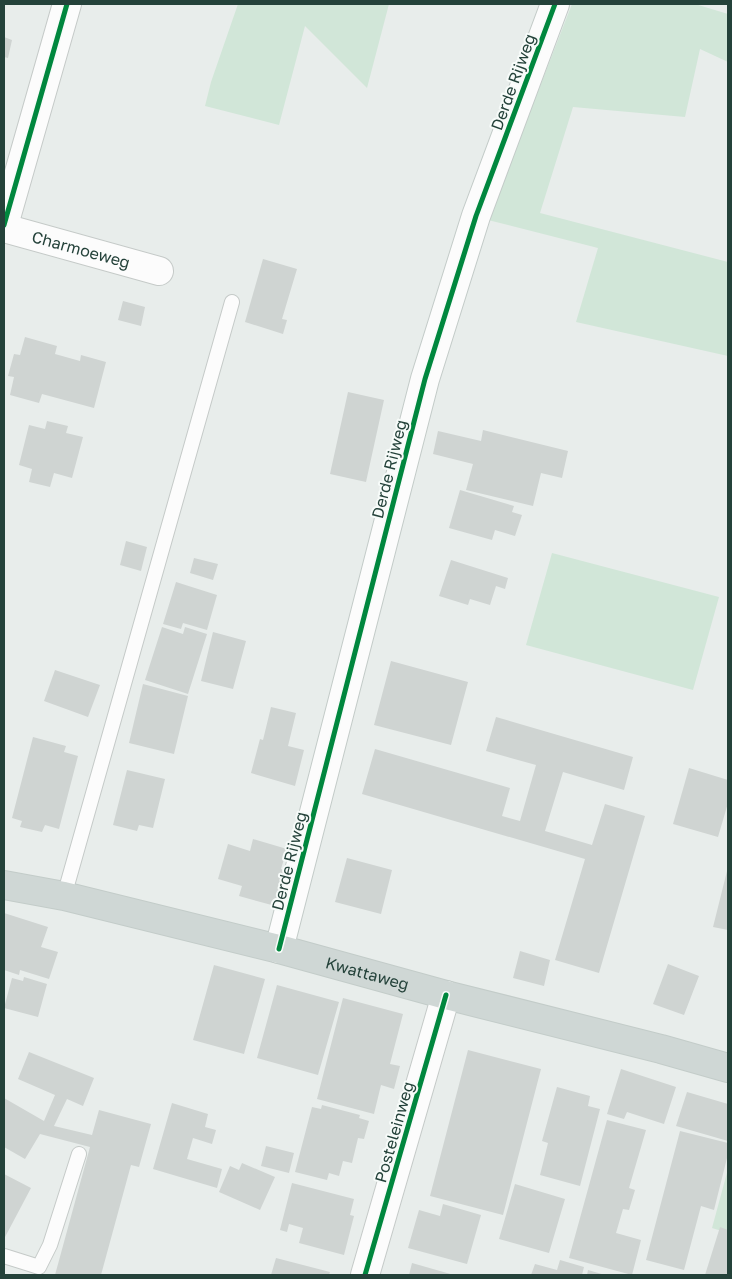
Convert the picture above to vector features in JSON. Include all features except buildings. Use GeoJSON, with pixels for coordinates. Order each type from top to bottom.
{"type":"FeatureCollection","features":[{"type":"Feature","properties":{"kind":"main road","name":"Kwattaweg"},"geometry":{"type":"LineString","coordinates":[[4,885],[64,896],[279,949],[446,996],[661,1049],[728,1068]]}},
{"type":"Feature","properties":{"kind":"street"},"geometry":{"type":"LineString","coordinates":[[4,227],[67,4]]}},
{"type":"Feature","properties":{"kind":"street","name":"Derde Rijweg"},"geometry":{"type":"LineString","coordinates":[[279,949],[425,378],[476,216],[555,4]]}},
{"type":"Feature","properties":{"kind":"street","name":"Charmoeweg"},"geometry":{"type":"LineString","coordinates":[[4,227],[159,271]]}},
{"type":"Feature","properties":{"kind":"street","name":"Posteleinweg"},"geometry":{"type":"LineString","coordinates":[[365,1275],[446,996]]}},
{"type":"Feature","properties":{"kind":"lane"},"geometry":{"type":"LineString","coordinates":[[64,896],[232,302]]}},
{"type":"Feature","properties":{"kind":"lane"},"geometry":{"type":"LineString","coordinates":[[4,1256],[40,1271],[80,1154]]}},
{"type":"Feature","properties":{"kind":"green space"},"geometry":{"type":"Polygon","coordinates":[[[238,4],[389,4],[367,88],[305,26],[279,125],[205,106],[211,82],[238,4]]]}},
{"type":"Feature","properties":{"kind":"green space"},"geometry":{"type":"Polygon","coordinates":[[[572,4],[695,4],[728,14],[728,62],[700,49],[685,117],[573,107],[540,213],[728,262],[728,356],[576,322],[598,248],[488,220],[572,4]]]}},
{"type":"Feature","properties":{"kind":"green space"},"geometry":{"type":"Polygon","coordinates":[[[552,553],[719,597],[693,690],[526,645],[552,553]]]}},
{"type":"Feature","properties":{"kind":"green space"},"geometry":{"type":"Polygon","coordinates":[[[728,1169],[728,1233],[712,1228],[728,1169]]]}},
{"type":"Feature","properties":{"kind":"cycle path"},"geometry":{"type":"LineString","coordinates":[[4,225],[67,4]]}},
{"type":"Feature","properties":{"kind":"cycle path"},"geometry":{"type":"LineString","coordinates":[[279,949],[425,379],[476,216],[555,4]]}},
{"type":"Feature","properties":{"kind":"cycle path"},"geometry":{"type":"LineString","coordinates":[[365,1275],[446,995]]}}]}
